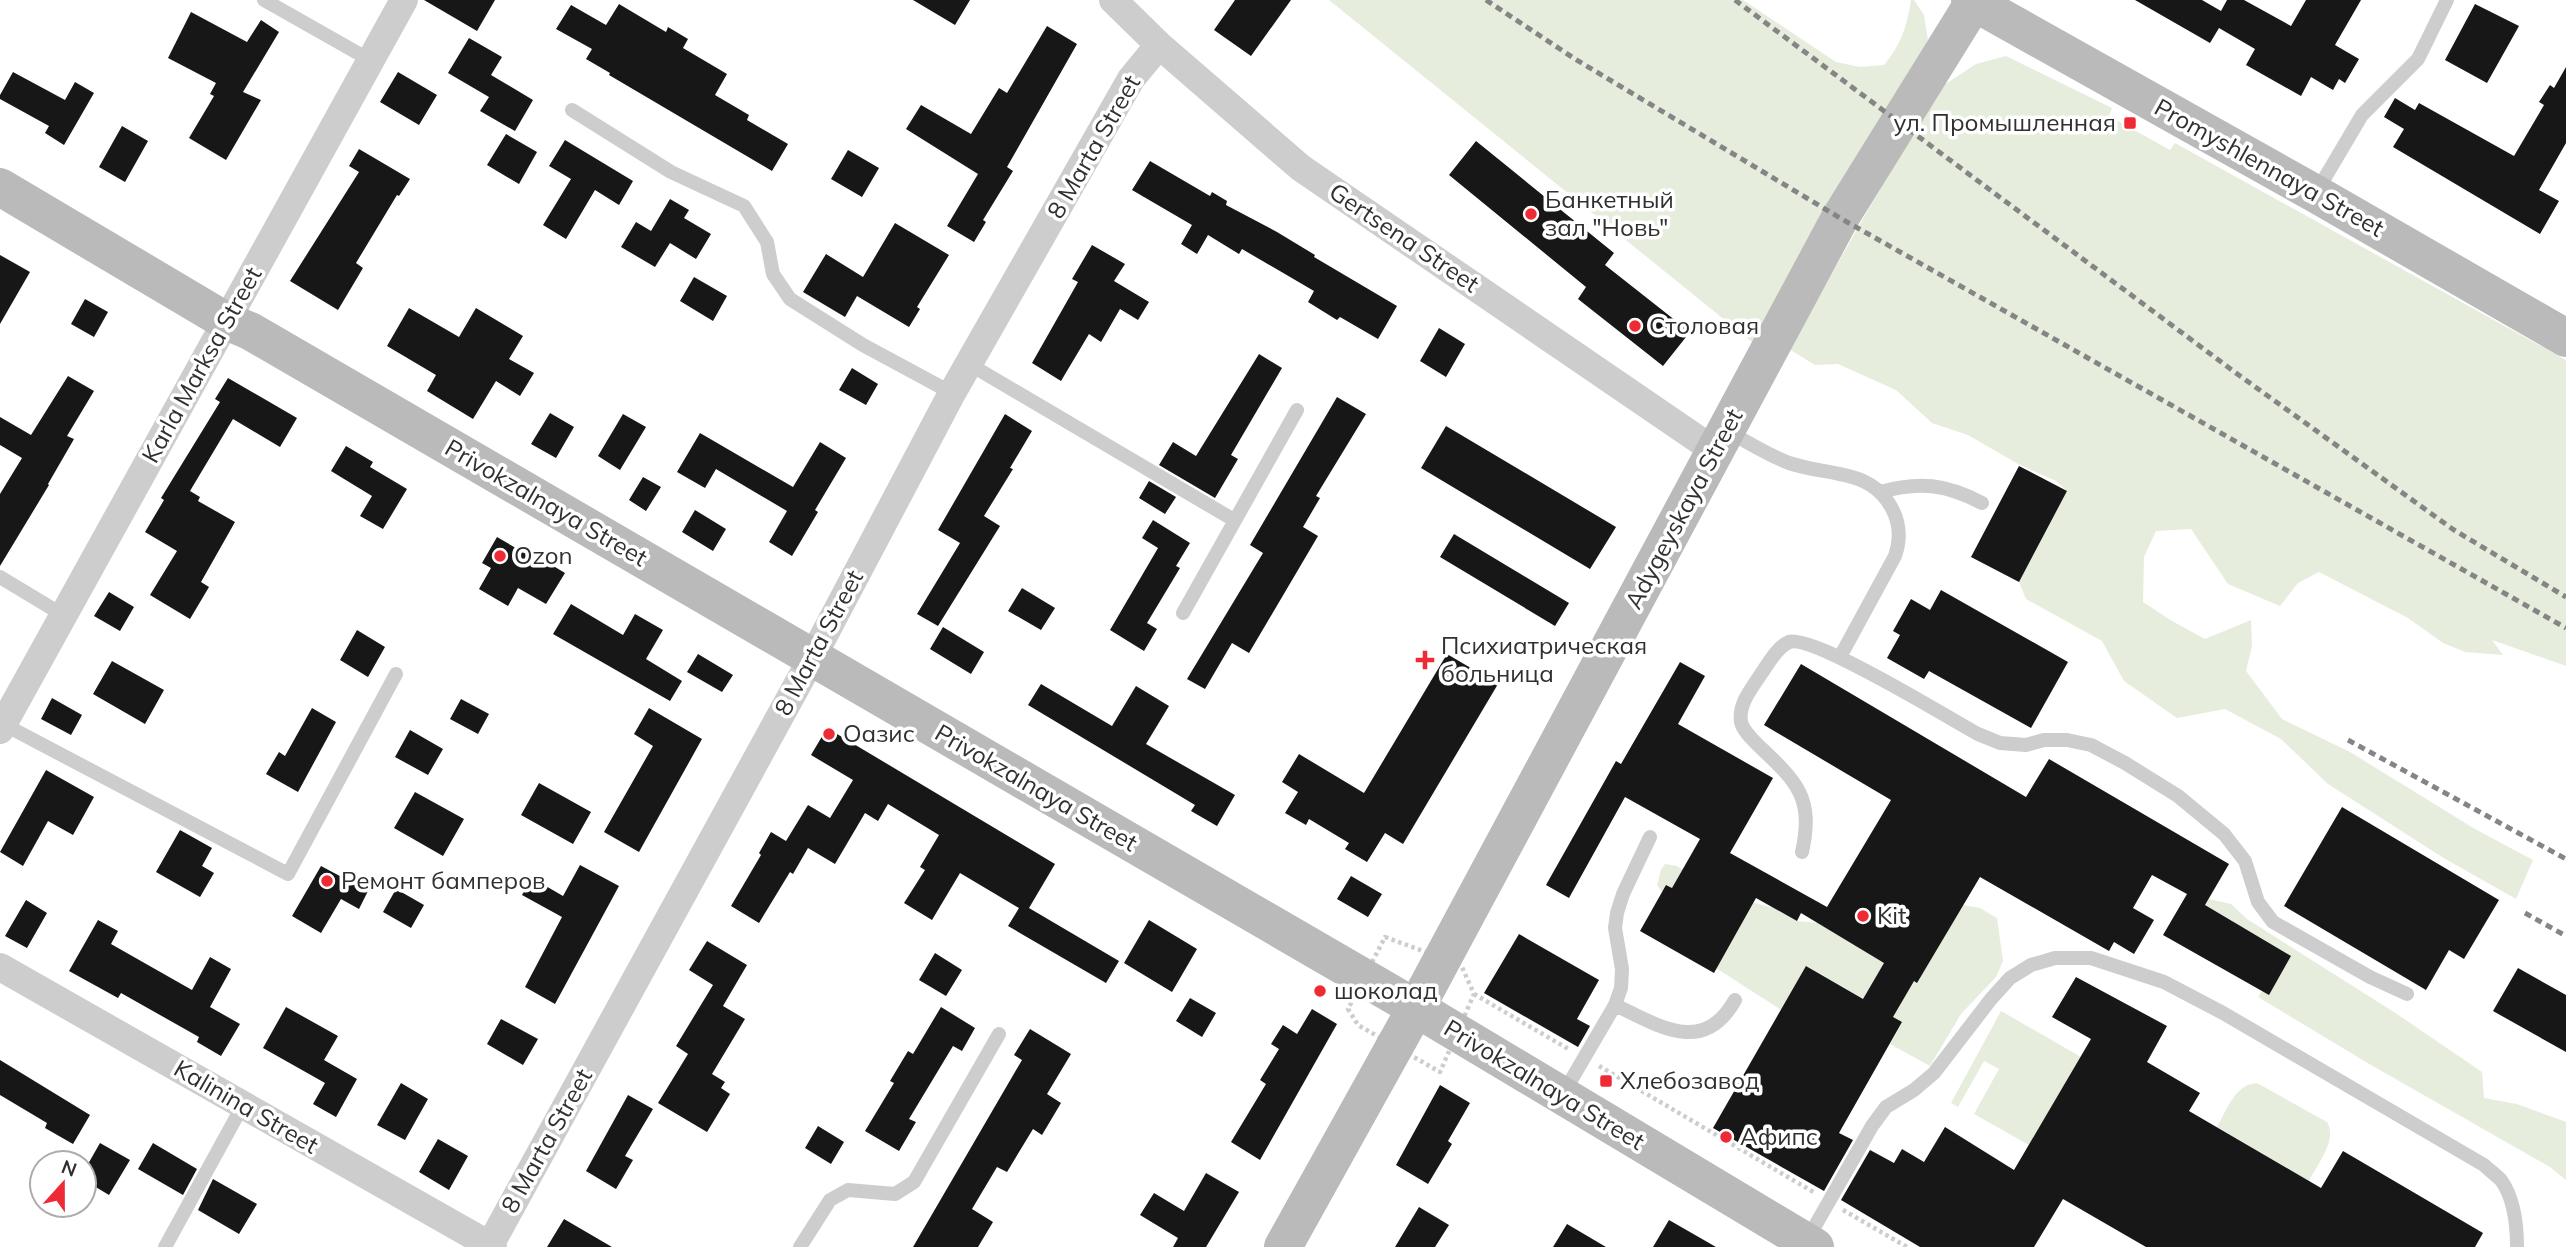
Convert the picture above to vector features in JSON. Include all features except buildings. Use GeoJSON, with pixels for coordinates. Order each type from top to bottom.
{"type":"FeatureCollection","features":[{"type":"Feature","properties":{"kind":"street","name":"Karla Marksa Street"},"geometry":{"type":"LineString","coordinates":[[2,727],[404,0]]}},
{"type":"Feature","properties":{"kind":"street","name":"Gertsena Street"},"geometry":{"type":"LineString","coordinates":[[1113,0],[1159,45],[1301,168],[1721,441]]}},
{"type":"Feature","properties":{"kind":"street","name":"Promyshlennaya Street"},"geometry":{"type":"LineString","coordinates":[[1973,1],[2566,338]]}},
{"type":"Feature","properties":{"kind":"street","name":"Adygeyskaya Street"},"geometry":{"type":"LineString","coordinates":[[1283,1247],[1416,1008],[1840,218],[1973,1]]}},
{"type":"Feature","properties":{"kind":"street","name":"8 Marta Street"},"geometry":{"type":"LineString","coordinates":[[491,1246],[812,658],[952,393],[1131,79],[1159,45]]}},
{"type":"Feature","properties":{"kind":"street","name":"Privokzalnaya Street"},"geometry":{"type":"LineString","coordinates":[[0,187],[226,321],[250,331],[1416,1008],[1811,1244]]}},
{"type":"Feature","properties":{"kind":"street","name":"Kalinina Street"},"geometry":{"type":"LineString","coordinates":[[0,967],[491,1246]]}},
{"type":"Feature","properties":{"kind":"lane"},"geometry":{"type":"LineString","coordinates":[[264,0],[370,60]]}},
{"type":"Feature","properties":{"kind":"lane"},"geometry":{"type":"LineString","coordinates":[[2316,194],[2362,115],[2418,59],[2446,0]]}},
{"type":"Feature","properties":{"kind":"lane"},"geometry":{"type":"LineString","coordinates":[[572,110],[671,173],[744,206],[767,242],[773,274],[790,299],[863,345],[952,393]]}},
{"type":"Feature","properties":{"kind":"lane"},"geometry":{"type":"LineString","coordinates":[[969,364],[1234,520]]}},
{"type":"Feature","properties":{"kind":"lane"},"geometry":{"type":"LineString","coordinates":[[1183,613],[1297,410]]}},
{"type":"Feature","properties":{"kind":"lane"},"geometry":{"type":"LineString","coordinates":[[1721,441],[1811,470],[1854,477],[1880,492],[1894,510],[1900,542],[1891,566],[1840,657]]}},
{"type":"Feature","properties":{"kind":"lane"},"geometry":{"type":"LineString","coordinates":[[1880,492],[1904,485],[1937,486],[1960,491],[1982,503]]}},
{"type":"Feature","properties":{"kind":"lane"},"geometry":{"type":"LineString","coordinates":[[0,577],[63,615]]}},
{"type":"Feature","properties":{"kind":"lane"},"geometry":{"type":"LineString","coordinates":[[1802,852],[1806,832],[1804,804],[1799,788],[1741,724],[1741,709],[1747,697],[1779,649],[1790,642],[1802,642],[1840,657],[1978,734],[2000,743],[2026,745],[2044,740],[2067,740],[2091,746],[2125,763],[2178,796],[2224,834],[2245,860],[2258,902],[2273,922],[2370,977],[2407,994]]}},
{"type":"Feature","properties":{"kind":"lane"},"geometry":{"type":"LineString","coordinates":[[2,727],[288,874],[396,674]]}},
{"type":"Feature","properties":{"kind":"lane"},"geometry":{"type":"LineString","coordinates":[[1562,1096],[1615,1005],[1621,988],[1617,913],[1623,894],[1650,838]]}},
{"type":"Feature","properties":{"kind":"lane"},"geometry":{"type":"LineString","coordinates":[[1811,1244],[1829,1202],[1872,1126],[1886,1107],[1914,1090],[1934,1073],[2010,978],[2031,965],[2054,958],[2091,958],[2164,982],[2223,1013],[2484,1165],[2501,1181],[2511,1202],[2517,1247]]}},
{"type":"Feature","properties":{"kind":"lane"},"geometry":{"type":"LineString","coordinates":[[1615,1005],[1665,1029],[1689,1032],[1706,1029],[1725,1018],[1735,1000]]}},
{"type":"Feature","properties":{"kind":"lane"},"geometry":{"type":"LineString","coordinates":[[800,1247],[830,1199],[848,1190],[895,1194],[914,1182],[999,1034]]}},
{"type":"Feature","properties":{"kind":"lane"},"geometry":{"type":"LineString","coordinates":[[165,1247],[243,1105]]}},
{"type":"Feature","properties":{"kind":"path"},"geometry":{"type":"LineString","coordinates":[[1474,994],[1906,1247]]}},
{"type":"Feature","properties":{"kind":"green space"},"geometry":{"type":"Polygon","coordinates":[[[1329,0],[1743,0],[1836,62],[1860,67],[1884,65],[1890,58],[1905,27],[1911,0],[1914,0],[1924,15],[1928,40],[1752,342],[1329,0]]]}},
{"type":"Feature","properties":{"kind":"green space"},"geometry":{"type":"Polygon","coordinates":[[[2006,56],[2112,108],[2109,116],[2170,150],[2175,143],[2566,360],[2566,666],[2492,640],[2503,655],[2465,652],[2443,643],[2408,618],[2319,572],[2298,583],[2280,606],[2228,584],[2191,529],[2156,531],[2144,557],[2143,602],[2172,621],[2205,639],[2251,620],[2252,646],[2246,671],[2282,719],[2350,752],[2475,829],[2533,860],[2516,899],[2442,857],[2328,784],[2281,739],[2225,709],[2177,718],[2124,681],[2102,641],[2026,599],[2019,582],[2067,491],[2056,481],[2018,464],[1968,435],[1932,423],[1896,390],[1838,364],[1815,365],[1789,349],[1941,87],[1976,64],[2006,56]]]}},
{"type":"Feature","properties":{"kind":"green space"},"geometry":{"type":"Polygon","coordinates":[[[1665,864],[1677,866],[1728,896],[1774,908],[1797,921],[1818,923],[1917,982],[1963,905],[1980,908],[1997,918],[2003,961],[1996,977],[1961,1014],[1930,1066],[1890,1044],[1902,1023],[1893,1017],[1901,1004],[1871,986],[1863,999],[1807,966],[1781,1010],[1716,968],[1740,927],[1667,885],[1662,892],[1657,885],[1665,864]]]}},
{"type":"Feature","properties":{"kind":"green space"},"geometry":{"type":"Polygon","coordinates":[[[2209,899],[2231,904],[2247,919],[2397,1014],[2482,1072],[2484,1098],[2517,1104],[2566,1122],[2566,1180],[2550,1167],[2258,997],[2262,991],[2269,994],[2291,956],[2244,928],[2221,967],[2211,962],[2234,922],[2205,905],[2209,899]]]}},
{"type":"Feature","properties":{"kind":"green space"},"geometry":{"type":"Polygon","coordinates":[[[2001,1011],[2081,1057],[2029,1145],[1974,1114],[1999,1069],[1984,1061],[1958,1107],[1951,1103],[2001,1011]]]}},
{"type":"Feature","properties":{"kind":"green space"},"geometry":{"type":"Polygon","coordinates":[[[2257,1083],[2327,1122],[2330,1129],[2328,1144],[2309,1181],[2217,1127],[2237,1093],[2249,1084],[2257,1083]]]}},
{"type":"Feature","properties":{"kind":"railway"},"geometry":{"type":"LineString","coordinates":[[1486,0],[1575,59],[1840,218],[2566,628]]}},
{"type":"Feature","properties":{"kind":"railway"},"geometry":{"type":"LineString","coordinates":[[1735,0],[2236,373],[2454,530],[2566,597]]}},
{"type":"Feature","properties":{"kind":"railway"},"geometry":{"type":"LineString","coordinates":[[2348,740],[2566,859]]}},
{"type":"Feature","properties":{"kind":"railway"},"geometry":{"type":"LineString","coordinates":[[2525,913],[2566,936]]}},
{"type":"Feature","properties":{"kind":"place","name":"ул. Промышленная"},"geometry":{"type":"Point","coordinates":[2130,123]}},
{"type":"Feature","properties":{"kind":"place","name":"Банкетный зал \"Новь\""},"geometry":{"type":"Point","coordinates":[1531,214]}},
{"type":"Feature","properties":{"kind":"place","name":"Столовая"},"geometry":{"type":"Point","coordinates":[1635,326]}},
{"type":"Feature","properties":{"kind":"place","name":"Ozon"},"geometry":{"type":"Point","coordinates":[500,556]}},
{"type":"Feature","properties":{"kind":"place","name":"Психиатрическая больница"},"geometry":{"type":"Point","coordinates":[1425,660]}},
{"type":"Feature","properties":{"kind":"place","name":"Оазис"},"geometry":{"type":"Point","coordinates":[829,734]}},
{"type":"Feature","properties":{"kind":"place","name":"Ремонт бамперов"},"geometry":{"type":"Point","coordinates":[327,881]}},
{"type":"Feature","properties":{"kind":"place","name":"Kit"},"geometry":{"type":"Point","coordinates":[1863,916]}},
{"type":"Feature","properties":{"kind":"place","name":"шоколад"},"geometry":{"type":"Point","coordinates":[1320,991]}},
{"type":"Feature","properties":{"kind":"place","name":"Хлебозавод"},"geometry":{"type":"Point","coordinates":[1606,1081]}},
{"type":"Feature","properties":{"kind":"place","name":"Афипс"},"geometry":{"type":"Point","coordinates":[1726,1137]}}]}
